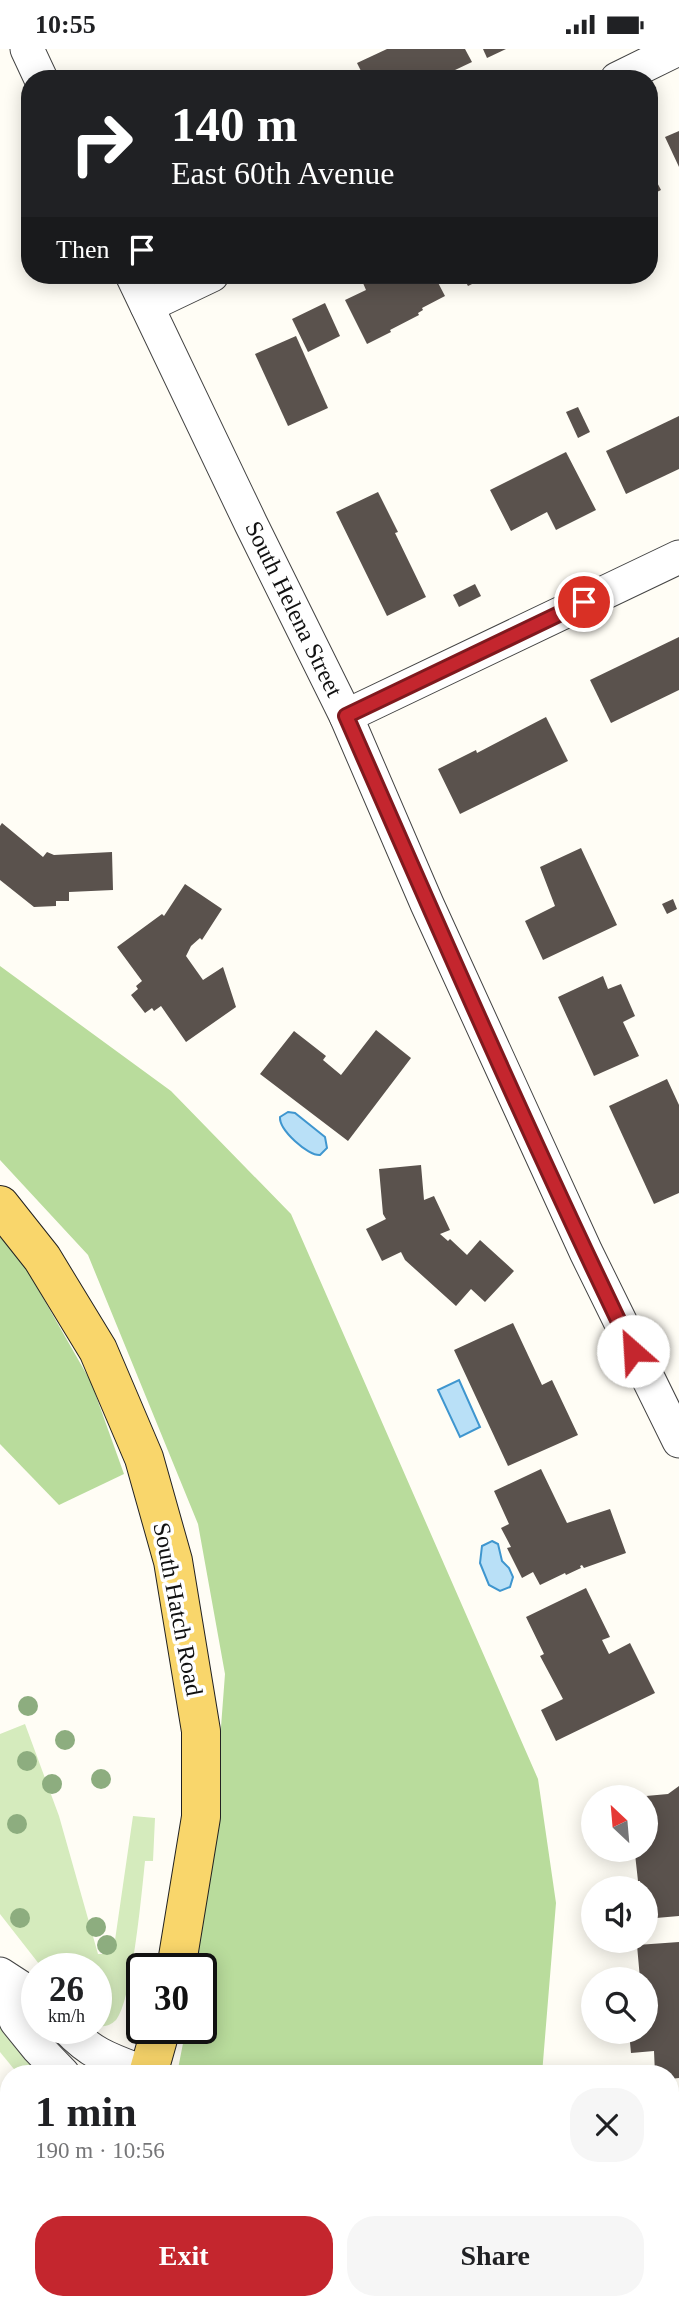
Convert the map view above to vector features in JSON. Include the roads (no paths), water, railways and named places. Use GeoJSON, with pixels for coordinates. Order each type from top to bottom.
{"type":"FeatureCollection","features":[{"type":"Feature","properties":{"kind":"main road","name":"South Hatch Road"},"geometry":{"type":"LineString","coordinates":[[0,1205],[42,1258],[98,1350],[144,1458],[173,1561],[201,1731],[201,1817],[179,1953]]}},
{"type":"Feature","properties":{"kind":"main road"},"geometry":{"type":"LineString","coordinates":[[151,2065],[156,2044]]}},
{"type":"Feature","properties":{"kind":"street"},"geometry":{"type":"LineString","coordinates":[[27,49],[37,70]]}},
{"type":"Feature","properties":{"kind":"street"},"geometry":{"type":"LineString","coordinates":[[635,70],[678,49]]}},
{"type":"Feature","properties":{"kind":"street","name":"South Helena Street"},"geometry":{"type":"LineString","coordinates":[[136,284],[346,716],[427,904],[586,1252],[679,1441]]}},
{"type":"Feature","properties":{"kind":"street"},"geometry":{"type":"LineString","coordinates":[[147,306],[193,284]]}},
{"type":"Feature","properties":{"kind":"street"},"geometry":{"type":"LineString","coordinates":[[346,716],[679,557]]}},
{"type":"Feature","properties":{"kind":"street"},"geometry":{"type":"LineString","coordinates":[[0,1977],[21,1989]]}},
{"type":"Feature","properties":{"kind":"street"},"geometry":{"type":"LineString","coordinates":[[0,1977],[16,2021],[54,2065]]}},
{"type":"Feature","properties":{"kind":"street"},"geometry":{"type":"LineString","coordinates":[[82,2044],[97,2055],[124,2065]]}},
{"type":"Feature","properties":{"kind":"water"},"geometry":{"type":"Polygon","coordinates":[[[288,1112],[295,1113],[325,1137],[327,1148],[320,1155],[302,1147],[284,1129],[280,1117],[288,1112]]]}},
{"type":"Feature","properties":{"kind":"water"},"geometry":{"type":"Polygon","coordinates":[[[459,1380],[480,1427],[460,1437],[438,1390],[459,1380]]]}},
{"type":"Feature","properties":{"kind":"water"},"geometry":{"type":"Polygon","coordinates":[[[492,1541],[498,1544],[502,1561],[513,1577],[510,1587],[500,1591],[489,1585],[480,1563],[482,1546],[492,1541]]]}}]}
